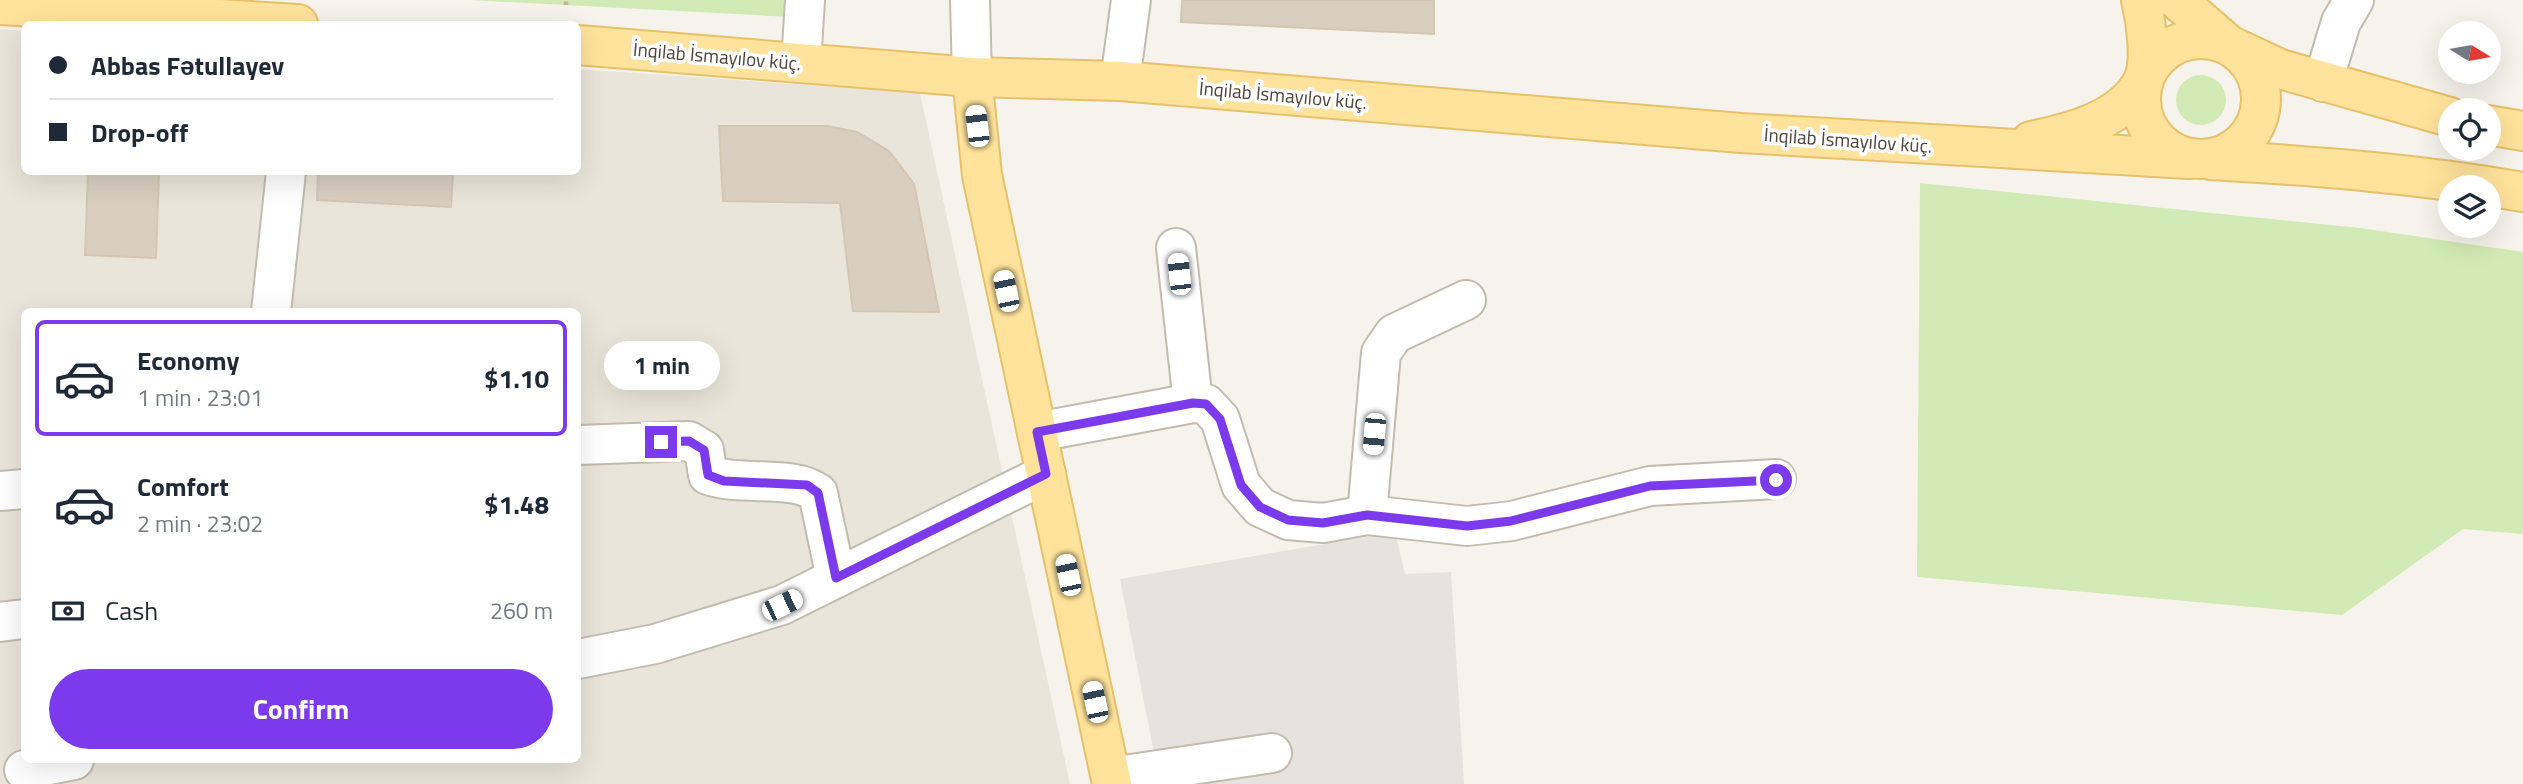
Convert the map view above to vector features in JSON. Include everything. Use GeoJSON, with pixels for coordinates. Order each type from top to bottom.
{"type":"FeatureCollection","features":[{"type":"Feature","properties":{"kind":"main road"},"geometry":{"type":"LineString","coordinates":[[2141,0],[2148,41],[2140,101],[2144,121],[2154,139],[2170,152],[2199,159],[2227,154],[2243,143],[2255,128],[2261,110],[2261,90],[2255,71],[2244,56],[2176,0]]}},
{"type":"Feature","properties":{"kind":"main road"},"geometry":{"type":"LineString","coordinates":[[16,12],[228,21]]}},
{"type":"Feature","properties":{"kind":"main road"},"geometry":{"type":"LineString","coordinates":[[1988,150],[2064,134],[2097,121],[2122,104],[2143,80],[2153,62],[2178,44],[2208,39],[2229,45],[2280,69],[2438,114]]}},
{"type":"Feature","properties":{"kind":"main road","name":"İnqilab İsmayılov küç."},"geometry":{"type":"LineString","coordinates":[[581,45],[972,77],[1120,81],[1741,133],[1988,150]]}},
{"type":"Feature","properties":{"kind":"main road"},"geometry":{"type":"LineString","coordinates":[[972,77],[982,175],[1112,781]]}},
{"type":"Feature","properties":{"kind":"main road"},"geometry":{"type":"LineString","coordinates":[[2501,127],[2523,131]]}},
{"type":"Feature","properties":{"kind":"main road"},"geometry":{"type":"LineString","coordinates":[[1988,150],[2342,167],[2445,178],[2523,192]]}},
{"type":"Feature","properties":{"kind":"street"},"geometry":{"type":"LineString","coordinates":[[300,21],[303,0]]}},
{"type":"Feature","properties":{"kind":"street"},"geometry":{"type":"LineString","coordinates":[[801,63],[805,0]]}},
{"type":"Feature","properties":{"kind":"street"},"geometry":{"type":"LineString","coordinates":[[970,0],[972,77]]}},
{"type":"Feature","properties":{"kind":"street"},"geometry":{"type":"LineString","coordinates":[[1120,81],[1131,0]]}},
{"type":"Feature","properties":{"kind":"street"},"geometry":{"type":"LineString","coordinates":[[2323,82],[2341,22],[2354,0]]}},
{"type":"Feature","properties":{"kind":"street"},"geometry":{"type":"LineString","coordinates":[[271,308],[286,175]]}},
{"type":"Feature","properties":{"kind":"street"},"geometry":{"type":"LineString","coordinates":[[1176,248],[1193,403]]}},
{"type":"Feature","properties":{"kind":"street"},"geometry":{"type":"LineString","coordinates":[[1367,515],[1381,353],[1394,334],[1466,300]]}},
{"type":"Feature","properties":{"kind":"street"},"geometry":{"type":"LineString","coordinates":[[1037,432],[1193,403],[1206,404],[1220,419],[1241,485],[1260,507],[1288,520],[1323,523],[1367,515],[1467,526],[1511,521],[1650,486],[1776,480]]}},
{"type":"Feature","properties":{"kind":"street"},"geometry":{"type":"LineString","coordinates":[[581,445],[689,441],[704,450],[708,475],[724,481],[807,485],[818,493],[836,578]]}},
{"type":"Feature","properties":{"kind":"street"},"geometry":{"type":"LineString","coordinates":[[581,658],[655,643],[782,605],[1046,474]]}},
{"type":"Feature","properties":{"kind":"street"},"geometry":{"type":"LineString","coordinates":[[0,491],[21,489]]}},
{"type":"Feature","properties":{"kind":"street"},"geometry":{"type":"LineString","coordinates":[[0,622],[21,618]]}},
{"type":"Feature","properties":{"kind":"street"},"geometry":{"type":"LineString","coordinates":[[1112,781],[1272,753]]}},
{"type":"Feature","properties":{"kind":"street"},"geometry":{"type":"LineString","coordinates":[[24,770],[59,763]]}},
{"type":"Feature","properties":{"kind":"shaded area"},"geometry":{"type":"Polygon","coordinates":[[[0,29],[21,31],[21,175],[581,175],[581,69],[920,93],[1070,784],[0,784],[0,29]]]}},
{"type":"Feature","properties":{"kind":"shaded area"},"geometry":{"type":"Polygon","coordinates":[[[1395,532],[1405,574],[1451,572],[1464,784],[1160,784],[1120,579],[1395,532]]]}},
{"type":"Feature","properties":{"kind":"green space"},"geometry":{"type":"Polygon","coordinates":[[[469,0],[791,0],[790,17],[469,0]]]}},
{"type":"Feature","properties":{"kind":"green space"},"geometry":{"type":"Polygon","coordinates":[[[2191,76],[2211,76],[2225,90],[2225,110],[2211,124],[2191,124],[2177,110],[2177,90],[2191,76]]]}},
{"type":"Feature","properties":{"kind":"green space"},"geometry":{"type":"Polygon","coordinates":[[[1920,183],[2360,228],[2523,252],[2523,534],[2463,529],[2342,615],[1917,577],[1920,183]]]}},
{"type":"Feature","properties":{"kind":"building"},"geometry":{"type":"Polygon","coordinates":[[[1182,0],[1434,0],[1434,34],[1181,22],[1182,0]]]}},
{"type":"Feature","properties":{"kind":"building"},"geometry":{"type":"Polygon","coordinates":[[[719,126],[827,126],[857,132],[889,151],[914,184],[939,312],[853,311],[840,203],[723,201],[719,126]]]}},
{"type":"Feature","properties":{"kind":"building"},"geometry":{"type":"Polygon","coordinates":[[[88,175],[159,175],[156,258],[85,255],[88,175]]]}},
{"type":"Feature","properties":{"kind":"building"},"geometry":{"type":"Polygon","coordinates":[[[318,175],[453,175],[451,207],[317,200],[318,175]]]}},
{"type":"Feature","properties":{"kind":"route"},"geometry":{"type":"LineString","coordinates":[[661,442],[689,441],[704,450],[708,475],[724,481],[807,485],[818,493],[836,578],[1046,474],[1037,432],[1193,403],[1206,404],[1220,419],[1241,485],[1260,507],[1288,520],[1323,523],[1367,515],[1467,526],[1511,521],[1650,486],[1776,480]]}}]}
